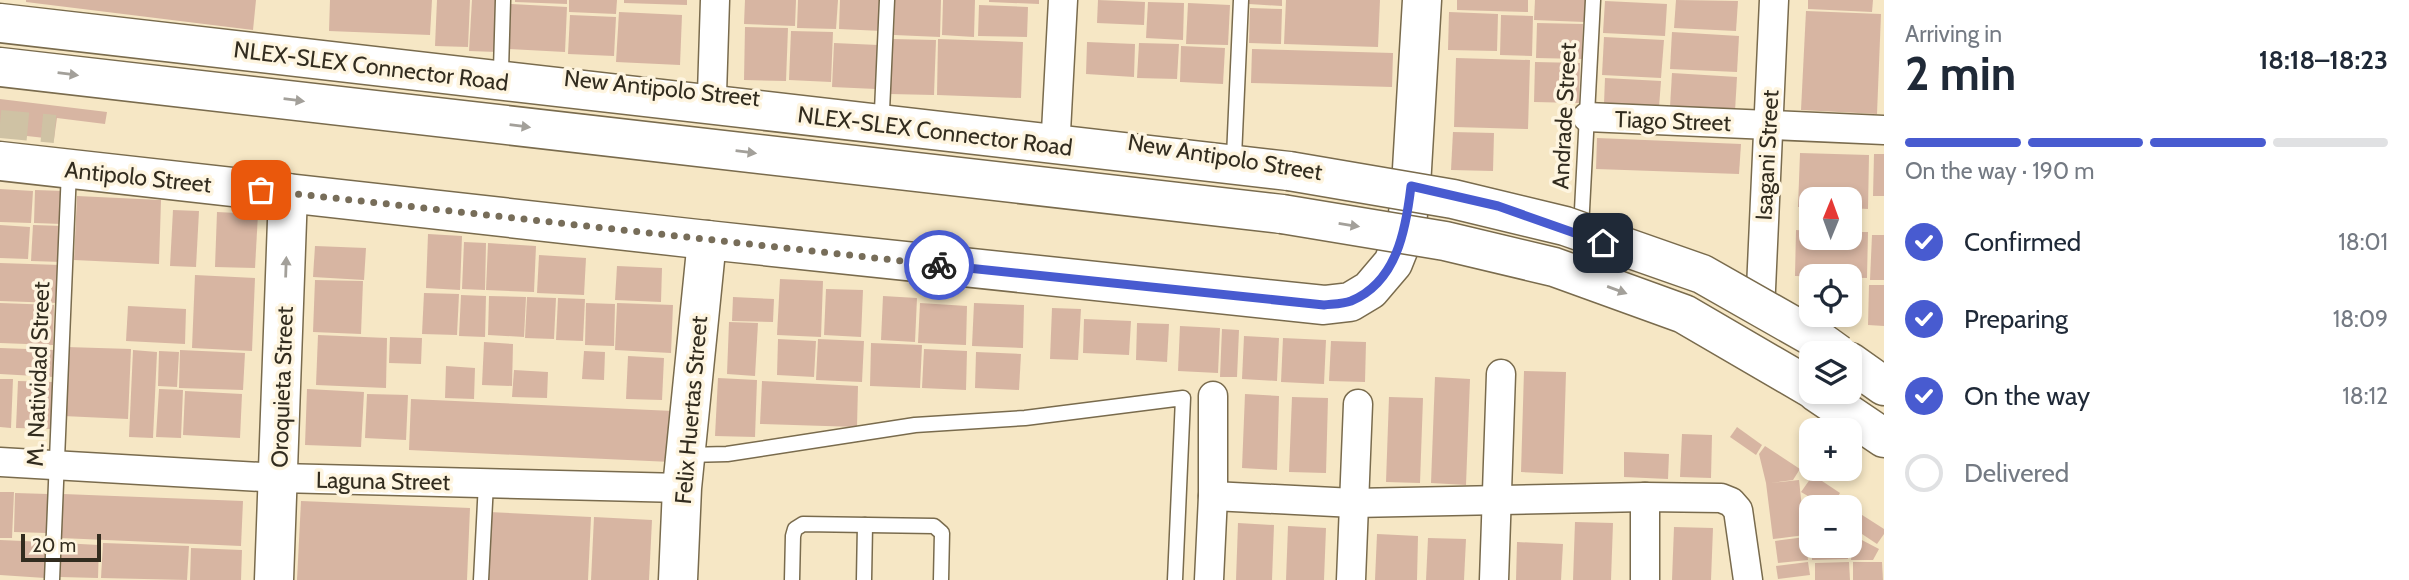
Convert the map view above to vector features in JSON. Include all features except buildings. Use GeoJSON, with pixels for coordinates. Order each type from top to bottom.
{"type":"FeatureCollection","features":[{"type":"Feature","properties":{"kind":"main road","name":"Antipolo Street"},"geometry":{"type":"LineString","coordinates":[[0,161],[706,240],[1324,305],[1350,302],[1370,290],[1393,263],[1407,223],[1422,0]]}},
{"type":"Feature","properties":{"kind":"main road","name":"NLEX-SLEX Connector Road"},"geometry":{"type":"LineString","coordinates":[[0,23],[1289,172],[1453,199],[1565,226],[1702,274],[1813,341]]}},
{"type":"Feature","properties":{"kind":"main road","name":"NLEX-SLEX Connector Road"},"geometry":{"type":"LineString","coordinates":[[0,65],[1282,214],[1445,240],[1554,267],[1684,314],[1799,381]]}},
{"type":"Feature","properties":{"kind":"main road","name":"Oroquieta Street"},"geometry":{"type":"LineString","coordinates":[[274,580],[288,193]]}},
{"type":"Feature","properties":{"kind":"main road","name":"Felix Huertas Street"},"geometry":{"type":"LineString","coordinates":[[678,580],[684,471],[706,240]]}},
{"type":"Feature","properties":{"kind":"main road"},"geometry":{"type":"LineString","coordinates":[[1862,371],[1884,386]]}},
{"type":"Feature","properties":{"kind":"main road"},"geometry":{"type":"LineString","coordinates":[[1834,404],[1884,438]]}},
{"type":"Feature","properties":{"kind":"street"},"geometry":{"type":"LineString","coordinates":[[712,94],[715,0]]}},
{"type":"Feature","properties":{"kind":"street"},"geometry":{"type":"LineString","coordinates":[[1056,132],[1063,0]]}},
{"type":"Feature","properties":{"kind":"street","name":"Isagani Street"},"geometry":{"type":"LineString","coordinates":[[1760,311],[1774,0]]}},
{"type":"Feature","properties":{"kind":"street","name":"New Antipolo Street"},"geometry":{"type":"LineString","coordinates":[[0,14],[1056,132],[1411,186],[1498,206],[1581,234],[1672,270],[1760,311],[1812,341]]}},
{"type":"Feature","properties":{"kind":"street","name":"Tiago Street"},"geometry":{"type":"LineString","coordinates":[[1587,117],[1884,130]]}},
{"type":"Feature","properties":{"kind":"street"},"geometry":{"type":"LineString","coordinates":[[1494,580],[1501,374]]}},
{"type":"Feature","properties":{"kind":"street"},"geometry":{"type":"LineString","coordinates":[[1209,580],[1213,496],[1213,396]]}},
{"type":"Feature","properties":{"kind":"street"},"geometry":{"type":"LineString","coordinates":[[1351,580],[1358,404]]}},
{"type":"Feature","properties":{"kind":"street","name":"Laguna Street"},"geometry":{"type":"LineString","coordinates":[[0,462],[279,478],[486,483],[684,471]]}},
{"type":"Feature","properties":{"kind":"street"},"geometry":{"type":"LineString","coordinates":[[1213,496],[1354,503],[1709,497],[1731,502],[1738,510],[1748,580]]}},
{"type":"Feature","properties":{"kind":"street"},"geometry":{"type":"LineString","coordinates":[[1645,497],[1645,580]]}},
{"type":"Feature","properties":{"kind":"lane"},"geometry":{"type":"LineString","coordinates":[[501,70],[503,0]]}},
{"type":"Feature","properties":{"kind":"lane"},"geometry":{"type":"LineString","coordinates":[[882,111],[887,0]]}},
{"type":"Feature","properties":{"kind":"lane"},"geometry":{"type":"LineString","coordinates":[[1234,157],[1241,0]]}},
{"type":"Feature","properties":{"kind":"lane","name":"Andrade Street"},"geometry":{"type":"LineString","coordinates":[[1581,234],[1593,0]]}},
{"type":"Feature","properties":{"kind":"lane","name":"M. Natividad Street"},"geometry":{"type":"LineString","coordinates":[[52,580],[69,169]]}},
{"type":"Feature","properties":{"kind":"lane"},"geometry":{"type":"LineString","coordinates":[[684,471],[727,454],[915,425],[1026,418],[1183,398],[1175,580]]}},
{"type":"Feature","properties":{"kind":"lane"},"geometry":{"type":"LineString","coordinates":[[481,580],[486,483]]}},
{"type":"Feature","properties":{"kind":"lane"},"geometry":{"type":"LineString","coordinates":[[792,580],[793,536],[795,529],[803,524],[939,528],[942,533],[941,580]]}},
{"type":"Feature","properties":{"kind":"lane"},"geometry":{"type":"LineString","coordinates":[[864,580],[865,525]]}},
{"type":"Feature","properties":{"kind":"tunnel"},"geometry":{"type":"LineString","coordinates":[[0,124],[55,129]]}},
{"type":"Feature","properties":{"kind":"way so far"},"geometry":{"type":"LineString","coordinates":[[261,190],[939,265]]}},
{"type":"Feature","properties":{"kind":"route"},"geometry":{"type":"LineString","coordinates":[[939,265],[1324,305],[1350,302],[1370,290],[1393,263],[1407,223],[1411,186],[1498,206],[1603,243]]}}]}
